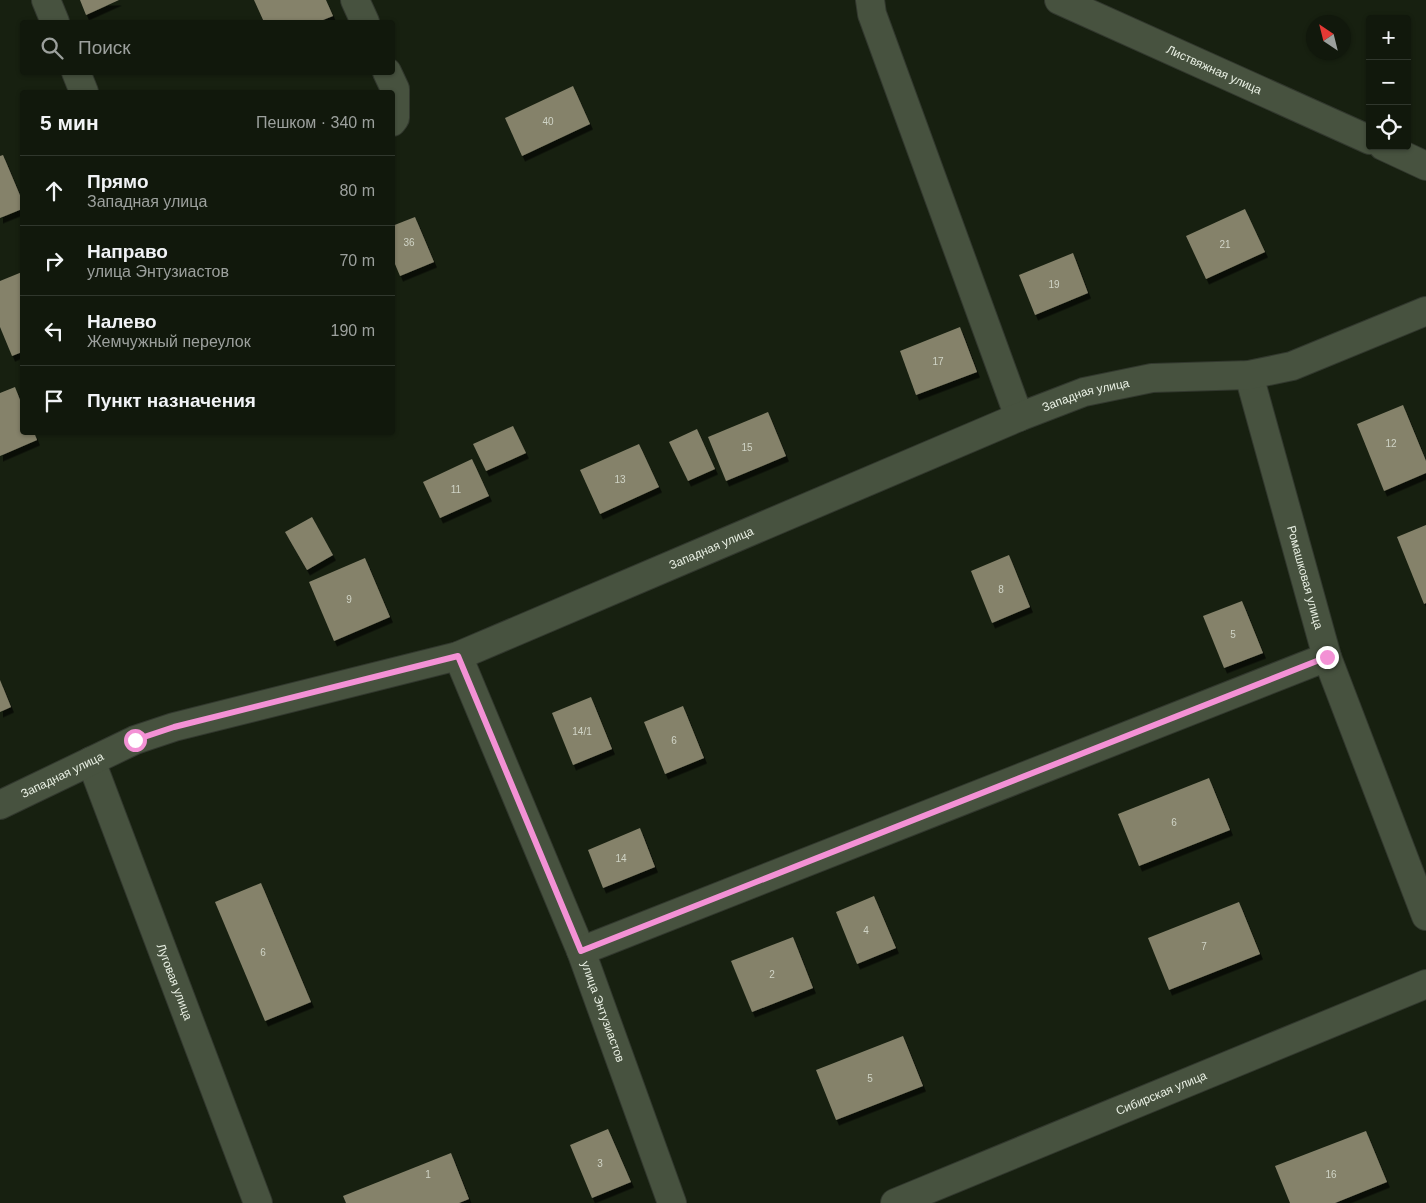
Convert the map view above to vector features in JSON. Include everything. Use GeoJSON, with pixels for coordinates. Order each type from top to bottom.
{"type":"FeatureCollection","features":[{"type":"Feature","properties":{"kind":"street"},"geometry":{"type":"LineString","coordinates":[[46,0],[54,20]]}},
{"type":"Feature","properties":{"kind":"street"},"geometry":{"type":"LineString","coordinates":[[356,0],[364,20]]}},
{"type":"Feature","properties":{"kind":"street"},"geometry":{"type":"LineString","coordinates":[[870,0],[872,14],[1019,417]]}},
{"type":"Feature","properties":{"kind":"street","name":"Листвяжная улица"},"geometry":{"type":"LineString","coordinates":[[1059,0],[1366,138]]}},
{"type":"Feature","properties":{"kind":"street"},"geometry":{"type":"LineString","coordinates":[[77,75],[83,90]]}},
{"type":"Feature","properties":{"kind":"street"},"geometry":{"type":"LineString","coordinates":[[388,75],[395,90]]}},
{"type":"Feature","properties":{"kind":"street"},"geometry":{"type":"LineString","coordinates":[[1392,150],[1426,166]]}},
{"type":"Feature","properties":{"kind":"street","name":"Западная улица"},"geometry":{"type":"LineString","coordinates":[[0,805],[135,740],[174,727],[458,656],[1019,417],[1084,392],[1152,378],[1249,375],[1292,366],[1426,311]]}},
{"type":"Feature","properties":{"kind":"street","name":"Ромашковая улица"},"geometry":{"type":"LineString","coordinates":[[1249,375],[1327,657],[1426,916]]}},
{"type":"Feature","properties":{"kind":"street","name":"улица Энтузиастов"},"geometry":{"type":"LineString","coordinates":[[458,656],[581,951],[672,1203]]}},
{"type":"Feature","properties":{"kind":"street"},"geometry":{"type":"LineString","coordinates":[[581,951],[1327,657]]}},
{"type":"Feature","properties":{"kind":"street","name":"Луговая улица"},"geometry":{"type":"LineString","coordinates":[[91,761],[258,1203]]}},
{"type":"Feature","properties":{"kind":"street","name":"Сибирская улица"},"geometry":{"type":"LineString","coordinates":[[895,1203],[1426,984]]}},
{"type":"Feature","properties":{"kind":"building"},"geometry":{"type":"Polygon","coordinates":[[[80,0],[119,0],[86,15],[80,0]]]}},
{"type":"Feature","properties":{"kind":"building"},"geometry":{"type":"Polygon","coordinates":[[[254,0],[326,0],[333,16],[323,20],[263,20],[254,0]]]}},
{"type":"Feature","properties":{"kind":"building"},"geometry":{"type":"Polygon","coordinates":[[[573,86],[590,124],[522,156],[505,118],[573,86]]]}},
{"type":"Feature","properties":{"kind":"building"},"geometry":{"type":"Polygon","coordinates":[[[3,155],[20,195],[20,210],[0,218],[0,156],[3,155]]]}},
{"type":"Feature","properties":{"kind":"building"},"geometry":{"type":"Polygon","coordinates":[[[1245,209],[1265,252],[1206,279],[1186,236],[1245,209]]]}},
{"type":"Feature","properties":{"kind":"building"},"geometry":{"type":"Polygon","coordinates":[[[415,217],[434,262],[400,276],[395,264],[395,225],[415,217]]]}},
{"type":"Feature","properties":{"kind":"building"},"geometry":{"type":"Polygon","coordinates":[[[1073,253],[1088,293],[1035,315],[1019,275],[1073,253]]]}},
{"type":"Feature","properties":{"kind":"building"},"geometry":{"type":"Polygon","coordinates":[[[20,273],[20,353],[12,356],[0,327],[0,281],[20,273]]]}},
{"type":"Feature","properties":{"kind":"building"},"geometry":{"type":"Polygon","coordinates":[[[960,327],[977,372],[916,395],[900,351],[960,327]]]}},
{"type":"Feature","properties":{"kind":"building"},"geometry":{"type":"Polygon","coordinates":[[[15,387],[20,400],[20,435],[35,435],[37,440],[0,456],[0,393],[15,387]]]}},
{"type":"Feature","properties":{"kind":"building"},"geometry":{"type":"Polygon","coordinates":[[[1403,405],[1426,461],[1426,473],[1384,491],[1357,424],[1403,405]]]}},
{"type":"Feature","properties":{"kind":"building"},"geometry":{"type":"Polygon","coordinates":[[[768,412],[786,456],[726,481],[708,437],[768,412]]]}},
{"type":"Feature","properties":{"kind":"building"},"geometry":{"type":"Polygon","coordinates":[[[513,426],[526,453],[486,471],[473,444],[513,426]]]}},
{"type":"Feature","properties":{"kind":"building"},"geometry":{"type":"Polygon","coordinates":[[[697,429],[715,469],[688,481],[669,442],[697,429]]]}},
{"type":"Feature","properties":{"kind":"building"},"geometry":{"type":"Polygon","coordinates":[[[639,444],[659,487],[600,514],[580,470],[639,444]]]}},
{"type":"Feature","properties":{"kind":"building"},"geometry":{"type":"Polygon","coordinates":[[[472,459],[489,496],[440,518],[423,482],[472,459]]]}},
{"type":"Feature","properties":{"kind":"building"},"geometry":{"type":"Polygon","coordinates":[[[312,517],[333,555],[307,570],[285,532],[312,517]]]}},
{"type":"Feature","properties":{"kind":"building"},"geometry":{"type":"Polygon","coordinates":[[[1426,525],[1426,603],[1424,604],[1397,537],[1426,525]]]}},
{"type":"Feature","properties":{"kind":"building"},"geometry":{"type":"Polygon","coordinates":[[[1009,555],[1030,607],[992,623],[971,571],[1009,555]]]}},
{"type":"Feature","properties":{"kind":"building"},"geometry":{"type":"Polygon","coordinates":[[[365,558],[390,617],[334,641],[309,582],[365,558]]]}},
{"type":"Feature","properties":{"kind":"building"},"geometry":{"type":"Polygon","coordinates":[[[1242,601],[1263,653],[1224,668],[1203,616],[1242,601]]]}},
{"type":"Feature","properties":{"kind":"building"},"geometry":{"type":"Polygon","coordinates":[[[0,680],[11,707],[0,712],[0,680]]]}},
{"type":"Feature","properties":{"kind":"building"},"geometry":{"type":"Polygon","coordinates":[[[591,697],[612,749],[573,765],[552,713],[591,697]]]}},
{"type":"Feature","properties":{"kind":"building"},"geometry":{"type":"Polygon","coordinates":[[[683,706],[704,758],[665,774],[644,722],[683,706]]]}},
{"type":"Feature","properties":{"kind":"building"},"geometry":{"type":"Polygon","coordinates":[[[1209,778],[1230,830],[1139,866],[1118,814],[1209,778]]]}},
{"type":"Feature","properties":{"kind":"building"},"geometry":{"type":"Polygon","coordinates":[[[640,828],[655,867],[603,888],[588,850],[640,828]]]}},
{"type":"Feature","properties":{"kind":"building"},"geometry":{"type":"Polygon","coordinates":[[[261,883],[311,1002],[265,1021],[215,902],[261,883]]]}},
{"type":"Feature","properties":{"kind":"building"},"geometry":{"type":"Polygon","coordinates":[[[874,896],[896,948],[857,964],[836,912],[874,896]]]}},
{"type":"Feature","properties":{"kind":"building"},"geometry":{"type":"Polygon","coordinates":[[[1239,902],[1260,954],[1169,990],[1148,938],[1239,902]]]}},
{"type":"Feature","properties":{"kind":"building"},"geometry":{"type":"Polygon","coordinates":[[[793,937],[813,988],[752,1012],[731,961],[793,937]]]}},
{"type":"Feature","properties":{"kind":"building"},"geometry":{"type":"Polygon","coordinates":[[[903,1036],[923,1086],[836,1120],[816,1070],[903,1036]]]}},
{"type":"Feature","properties":{"kind":"building"},"geometry":{"type":"Polygon","coordinates":[[[608,1129],[631,1182],[592,1198],[570,1145],[608,1129]]]}},
{"type":"Feature","properties":{"kind":"building"},"geometry":{"type":"Polygon","coordinates":[[[1366,1131],[1387,1182],[1335,1203],[1290,1203],[1275,1166],[1366,1131]]]}},
{"type":"Feature","properties":{"kind":"building"},"geometry":{"type":"Polygon","coordinates":[[[451,1153],[469,1199],[459,1203],[346,1203],[343,1196],[451,1153]]]}},
{"type":"Feature","properties":{"kind":"route"},"geometry":{"type":"LineString","coordinates":[[135,740],[174,727],[458,656],[581,951],[1327,657]]}}]}
